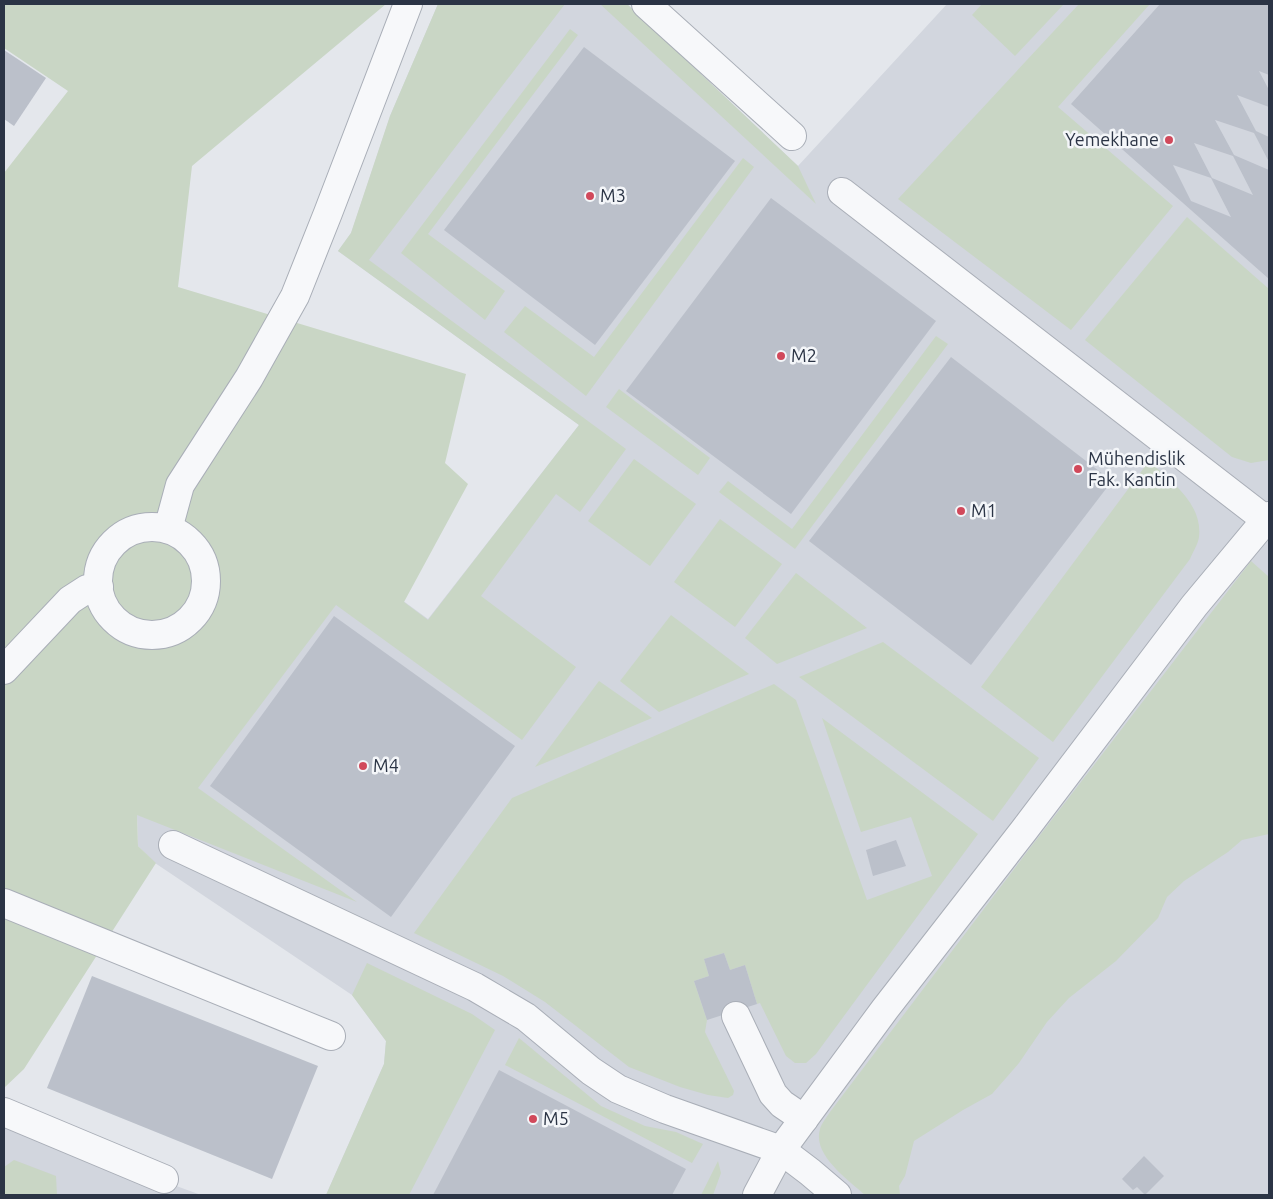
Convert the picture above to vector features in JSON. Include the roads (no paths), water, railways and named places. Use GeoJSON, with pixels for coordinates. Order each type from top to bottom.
{"type":"FeatureCollection","features":[{"type":"Feature","properties":{"kind":"lane"},"geometry":{"type":"LineString","coordinates":[[168,529],[180,485],[249,378],[295,296],[408,4]]}},
{"type":"Feature","properties":{"kind":"lane"},"geometry":{"type":"LineString","coordinates":[[646,4],[792,136]]}},
{"type":"Feature","properties":{"kind":"lane"},"geometry":{"type":"LineString","coordinates":[[757,1195],[781,1150],[885,1009],[1194,606],[1268,518],[842,192]]}},
{"type":"Feature","properties":{"kind":"lane"},"geometry":{"type":"LineString","coordinates":[[150,527],[168,529],[184,537],[197,550],[205,567],[207,585],[202,603],[192,618],[178,628],[161,634],[144,634],[127,629],[113,618],[104,604],[99,587],[100,569],[106,553],[117,540],[132,530],[150,527]]}},
{"type":"Feature","properties":{"kind":"lane"},"geometry":{"type":"LineString","coordinates":[[4,670],[70,600],[87,589],[99,587]]}},
{"type":"Feature","properties":{"kind":"lane"},"geometry":{"type":"LineString","coordinates":[[173,845],[475,987],[526,1017],[590,1071],[618,1089],[666,1109],[781,1150],[837,1195]]}},
{"type":"Feature","properties":{"kind":"lane"},"geometry":{"type":"LineString","coordinates":[[4,903],[331,1036]]}},
{"type":"Feature","properties":{"kind":"lane"},"geometry":{"type":"LineString","coordinates":[[736,1016],[773,1094],[782,1104],[804,1119]]}},
{"type":"Feature","properties":{"kind":"lane"},"geometry":{"type":"LineString","coordinates":[[4,1112],[164,1179]]}},
{"type":"Feature","properties":{"kind":"place","name":"Yemekhane"},"geometry":{"type":"Point","coordinates":[1169,140]}},
{"type":"Feature","properties":{"kind":"place","name":"M3"},"geometry":{"type":"Point","coordinates":[590,196]}},
{"type":"Feature","properties":{"kind":"place","name":"M2"},"geometry":{"type":"Point","coordinates":[781,356]}},
{"type":"Feature","properties":{"kind":"place","name":"Mühendislik Fak. Kantin"},"geometry":{"type":"Point","coordinates":[1078,469]}},
{"type":"Feature","properties":{"kind":"place","name":"M1"},"geometry":{"type":"Point","coordinates":[961,511]}},
{"type":"Feature","properties":{"kind":"place","name":"M4"},"geometry":{"type":"Point","coordinates":[363,766]}},
{"type":"Feature","properties":{"kind":"place","name":"M5"},"geometry":{"type":"Point","coordinates":[533,1119]}}]}
